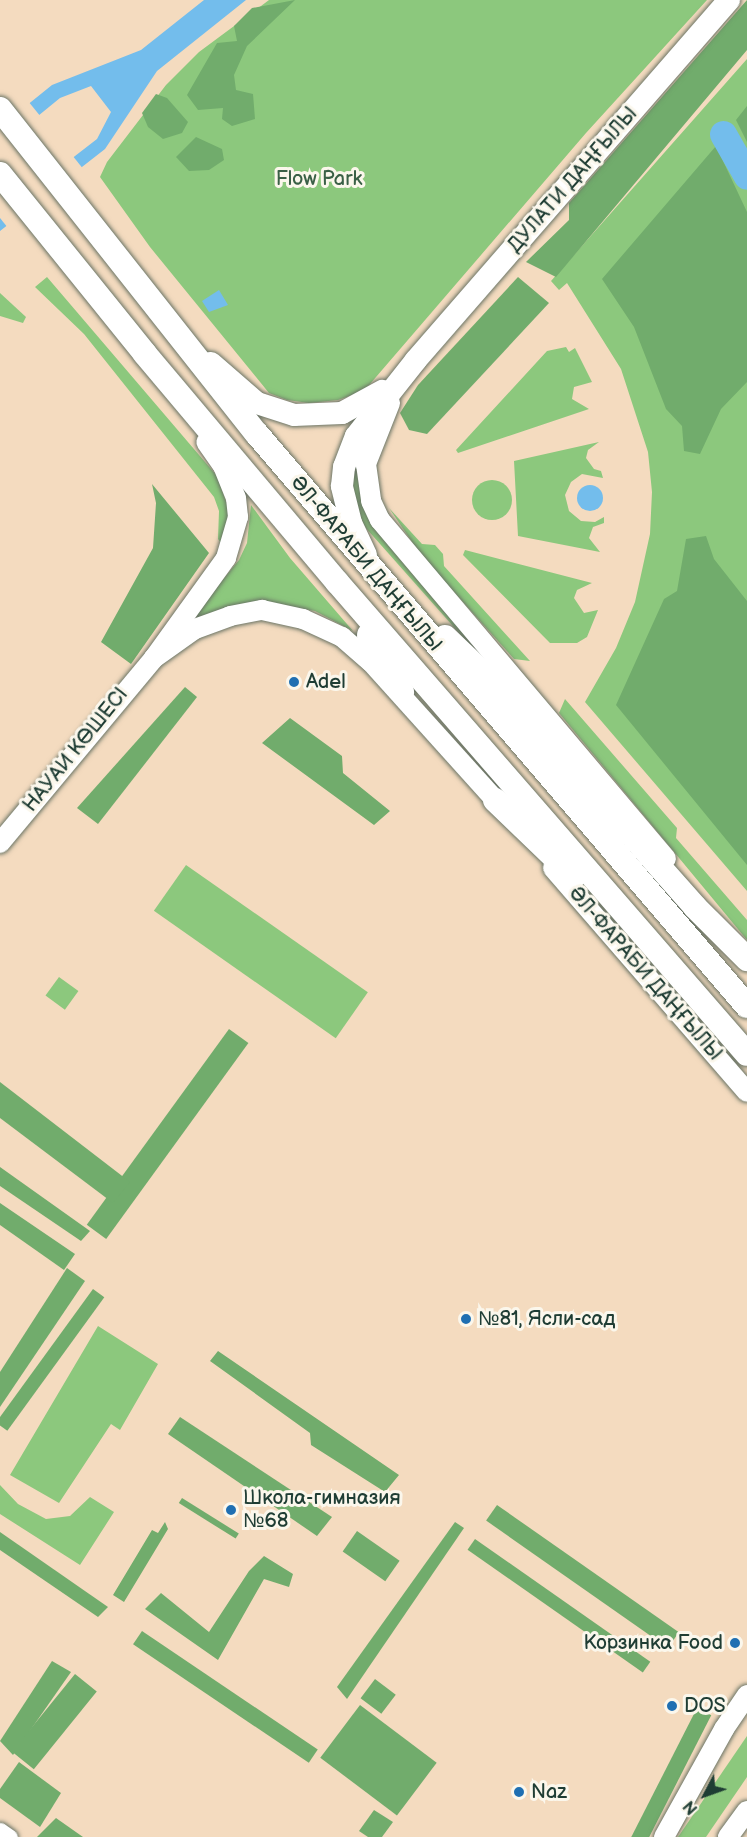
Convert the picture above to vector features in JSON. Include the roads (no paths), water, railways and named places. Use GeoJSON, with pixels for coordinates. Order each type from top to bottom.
{"type":"FeatureCollection","features":[{"type":"Feature","properties":{"kind":"main road","name":"ДУЛАТИ ДАҢҒЫЛЫ"},"geometry":{"type":"LineString","coordinates":[[416,360],[729,0]]}},
{"type":"Feature","properties":{"kind":"main road","name":"ӘЛ-ФАРАБИ ДАҢҒЫЛЫ"},"geometry":{"type":"LineString","coordinates":[[0,109],[177,329],[257,434],[747,1006]]}},
{"type":"Feature","properties":{"kind":"main road","name":"ӘЛ-ФАРАБИ ДАҢҒЫЛЫ"},"geometry":{"type":"LineString","coordinates":[[0,174],[145,354],[337,582],[747,1054]]}},
{"type":"Feature","properties":{"kind":"main road"},"geometry":{"type":"LineString","coordinates":[[177,329],[257,404],[294,415],[342,413],[363,404],[416,360]]}},
{"type":"Feature","properties":{"kind":"main road"},"geometry":{"type":"LineString","coordinates":[[416,360],[362,428],[344,467],[345,505],[378,578],[515,704],[695,907],[747,959]]}},
{"type":"Feature","properties":{"kind":"main road"},"geometry":{"type":"LineString","coordinates":[[337,582],[402,692]]}},
{"type":"Feature","properties":{"kind":"main road"},"geometry":{"type":"LineString","coordinates":[[495,800],[689,987]]}},
{"type":"Feature","properties":{"kind":"street","name":"НАУАИ КӨШЕСІ"},"geometry":{"type":"LineString","coordinates":[[0,843],[154,658],[226,558],[238,517],[236,498],[223,466],[145,354]]}},
{"type":"Feature","properties":{"kind":"street"},"geometry":{"type":"LineString","coordinates":[[402,378],[380,423],[366,464],[367,484],[380,520],[642,828],[747,959]]}},
{"type":"Feature","properties":{"kind":"street","name":"НАУАИ КӨШЕСІ"},"geometry":{"type":"LineString","coordinates":[[154,658],[195,629],[230,616],[262,610],[284,612],[342,638],[402,692]]}},
{"type":"Feature","properties":{"kind":"street","name":"ӘЛ-ФАРАБИ ДАҢҒЫЛЫ"},"geometry":{"type":"LineString","coordinates":[[402,692],[747,1092]]}},
{"type":"Feature","properties":{"kind":"street"},"geometry":{"type":"LineString","coordinates":[[664,1837],[747,1695]]}},
{"type":"Feature","properties":{"kind":"street"},"geometry":{"type":"LineString","coordinates":[[728,1837],[747,1811]]}},
{"type":"Feature","properties":{"kind":"street"},"geometry":{"type":"LineString","coordinates":[[0,1830],[10,1837]]}},
{"type":"Feature","properties":{"kind":"water"},"geometry":{"type":"Polygon","coordinates":[[[204,0],[246,0],[157,71],[105,149],[0,231],[0,214],[97,139],[111,112],[91,86],[60,98],[0,147],[0,127],[52,85],[141,50],[204,0]]]}},
{"type":"Feature","properties":{"kind":"water"},"geometry":{"type":"Polygon","coordinates":[[[219,290],[228,305],[209,312],[202,301],[219,290]]]}},
{"type":"Feature","properties":{"kind":"water"},"geometry":{"type":"Polygon","coordinates":[[[590,485],[599,489],[603,498],[599,507],[590,511],[581,507],[577,498],[581,489],[590,485]]]}},
{"type":"Feature","properties":{"kind":"waterway"},"geometry":{"type":"LineString","coordinates":[[723,134],[747,176]]}},
{"type":"Feature","properties":{"kind":"place","name":"Adel"},"geometry":{"type":"Point","coordinates":[294,682]}},
{"type":"Feature","properties":{"kind":"place","name":"№81, Ясли-сад"},"geometry":{"type":"Point","coordinates":[466,1319]}},
{"type":"Feature","properties":{"kind":"place","name":"Школа-гимназия №68"},"geometry":{"type":"Point","coordinates":[231,1510]}},
{"type":"Feature","properties":{"kind":"place","name":"Корзинка Food"},"geometry":{"type":"Point","coordinates":[735,1643]}},
{"type":"Feature","properties":{"kind":"place","name":"DOS"},"geometry":{"type":"Point","coordinates":[672,1706]}},
{"type":"Feature","properties":{"kind":"place","name":"Naz"},"geometry":{"type":"Point","coordinates":[519,1792]}},
{"type":"Feature","properties":{"kind":"park label","name":"Flow Park"},"geometry":{"type":"Point","coordinates":[319,179]}}]}
